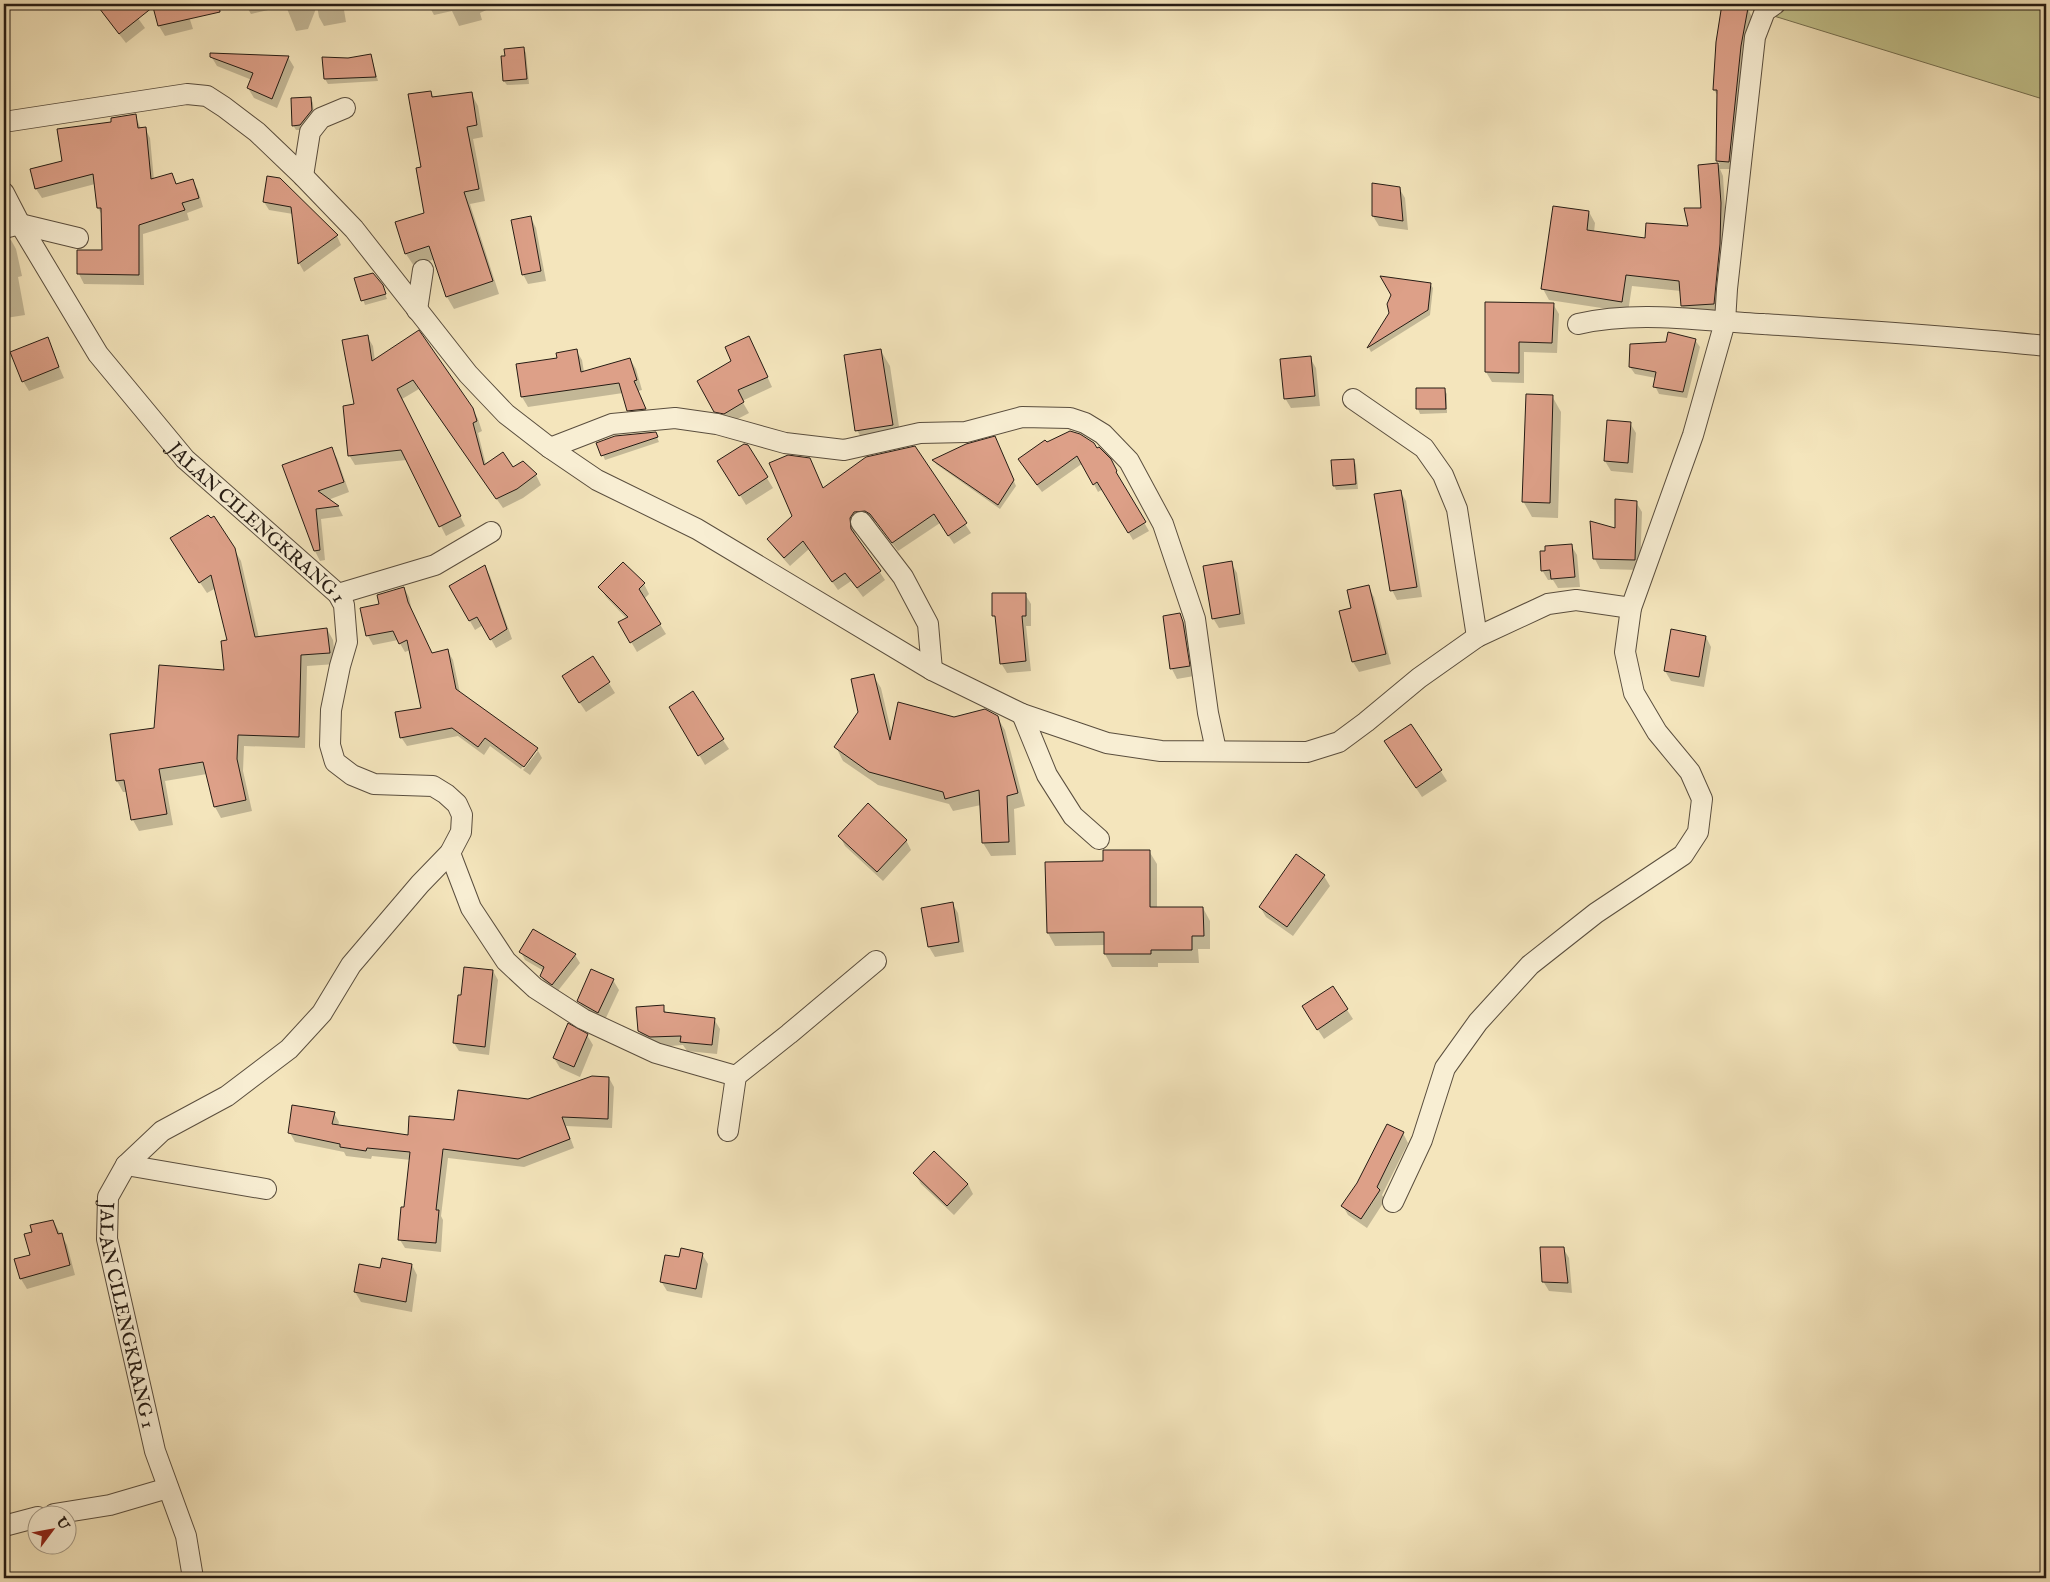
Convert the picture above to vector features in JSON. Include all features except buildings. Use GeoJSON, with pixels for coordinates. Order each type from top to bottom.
{"type":"FeatureCollection","features":[{"type":"Feature","properties":{"kind":"street"},"geometry":{"type":"LineString","coordinates":[[1393,1202],[1422,1140],[1445,1068],[1478,1022],[1530,966],[1596,913],[1683,855],[1698,832],[1702,799],[1690,772],[1657,732],[1634,693],[1625,652],[1631,608],[1693,435],[1725,322],[1755,37],[1766,10],[1775,4]]}},
{"type":"Feature","properties":{"kind":"street"},"geometry":{"type":"LineString","coordinates":[[4,122],[187,94],[207,96],[257,132],[303,176],[354,229],[468,374],[506,414],[550,448],[597,480],[697,529],[932,670],[1022,714],[1107,743],[1161,751],[1307,752],[1339,742],[1418,678],[1477,637],[1548,604],[1576,600],[1631,608]]}},
{"type":"Feature","properties":{"kind":"street"},"geometry":{"type":"LineString","coordinates":[[303,176],[310,132],[321,118],[345,108]]}},
{"type":"Feature","properties":{"kind":"street","name":"JALAN CILENGKRANG 1"},"geometry":{"type":"LineString","coordinates":[[4,193],[12,226],[98,354],[184,460],[338,594],[344,605],[347,642],[331,710],[330,745],[335,762],[352,775],[374,784],[433,786],[457,804],[462,815],[461,832],[450,853],[420,884],[358,958],[322,1012],[289,1049],[227,1096],[162,1131],[126,1165],[108,1197],[107,1239],[155,1450],[186,1536],[193,1578]]}},
{"type":"Feature","properties":{"kind":"street"},"geometry":{"type":"LineString","coordinates":[[12,226],[78,238]]}},
{"type":"Feature","properties":{"kind":"street"},"geometry":{"type":"LineString","coordinates":[[417,310],[423,270]]}},
{"type":"Feature","properties":{"kind":"street"},"geometry":{"type":"LineString","coordinates":[[1578,324],[1603,318],[1659,316],[1967,338],[2046,346]]}},
{"type":"Feature","properties":{"kind":"street"},"geometry":{"type":"LineString","coordinates":[[1353,399],[1424,448],[1443,475],[1457,509],[1477,637]]}},
{"type":"Feature","properties":{"kind":"street"},"geometry":{"type":"LineString","coordinates":[[550,448],[612,424],[676,418],[717,424],[785,443],[844,450],[920,433],[966,432],[1022,417],[1070,418],[1085,423],[1103,434],[1129,461],[1162,524],[1195,619],[1208,713],[1216,750]]}},
{"type":"Feature","properties":{"kind":"street"},"geometry":{"type":"LineString","coordinates":[[861,522],[903,577],[928,624],[932,670]]}},
{"type":"Feature","properties":{"kind":"street"},"geometry":{"type":"LineString","coordinates":[[338,594],[436,566],[490,532]]}},
{"type":"Feature","properties":{"kind":"street"},"geometry":{"type":"LineString","coordinates":[[1022,714],[1047,775],[1073,816],[1099,839]]}},
{"type":"Feature","properties":{"kind":"street"},"geometry":{"type":"LineString","coordinates":[[450,853],[471,908],[506,961],[535,988],[583,1020],[656,1053],[736,1076]]}},
{"type":"Feature","properties":{"kind":"street"},"geometry":{"type":"LineString","coordinates":[[728,1131],[736,1076],[876,961]]}},
{"type":"Feature","properties":{"kind":"street"},"geometry":{"type":"LineString","coordinates":[[126,1165],[266,1189]]}},
{"type":"Feature","properties":{"kind":"street"},"geometry":{"type":"LineString","coordinates":[[78,1510],[110,1505],[168,1488]]}},
{"type":"Feature","properties":{"kind":"street"},"geometry":{"type":"LineString","coordinates":[[4,1526],[28,1520]]}},
{"type":"Feature","properties":{"kind":"green space"},"geometry":{"type":"Polygon","coordinates":[[[1735,4],[2046,4],[2046,100],[1735,4]]]}}]}
